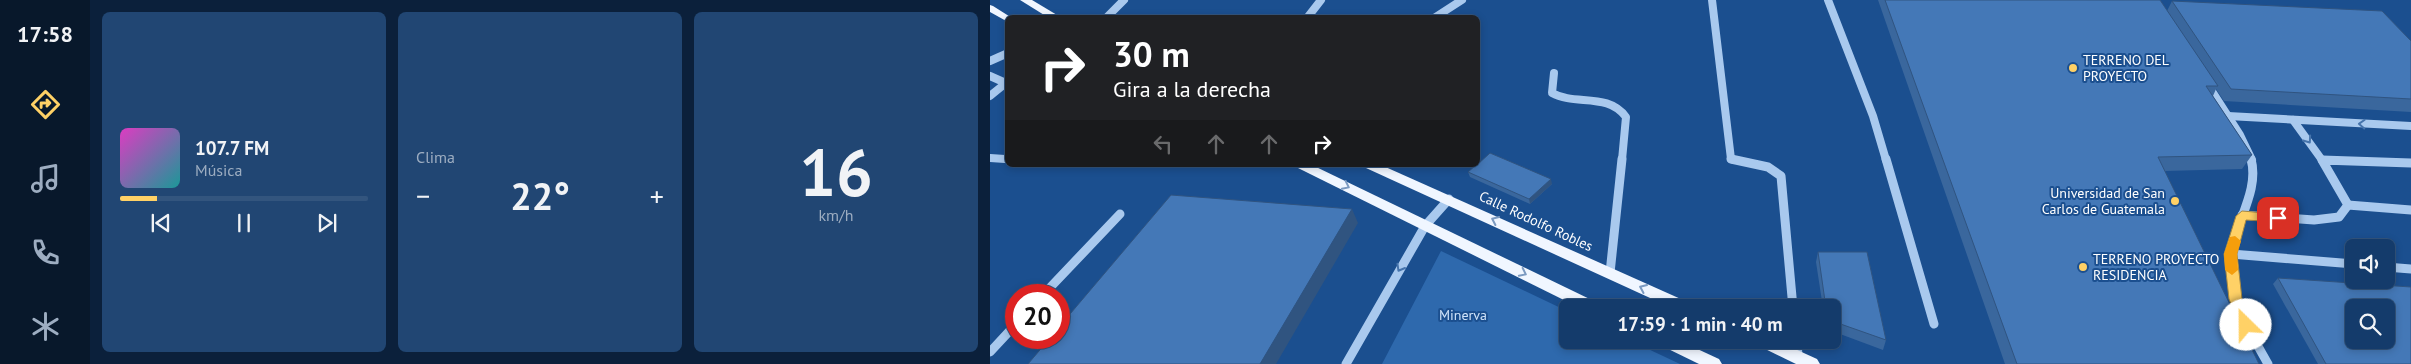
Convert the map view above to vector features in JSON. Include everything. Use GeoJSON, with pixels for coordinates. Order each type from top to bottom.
{"type":"FeatureCollection","features":[{"type":"Feature","properties":{"kind":"main road"},"geometry":{"type":"LineString","coordinates":[[1025,0],[1052,15]]}},
{"type":"Feature","properties":{"kind":"main road"},"geometry":{"type":"LineString","coordinates":[[990,8],[1005,17]]}},
{"type":"Feature","properties":{"kind":"main road"},"geometry":{"type":"LineString","coordinates":[[1306,167],[1576,299]]}},
{"type":"Feature","properties":{"kind":"main road","name":"Calle Rodolfo Robles"},"geometry":{"type":"LineString","coordinates":[[1375,167],[1667,299]]}},
{"type":"Feature","properties":{"kind":"main road"},"geometry":{"type":"LineString","coordinates":[[1682,349],[1714,364]]}},
{"type":"Feature","properties":{"kind":"main road"},"geometry":{"type":"LineString","coordinates":[[1779,349],[1805,361]]}},
{"type":"Feature","properties":{"kind":"street"},"geometry":{"type":"LineString","coordinates":[[1109,15],[1124,0]]}},
{"type":"Feature","properties":{"kind":"street"},"geometry":{"type":"LineString","coordinates":[[1309,15],[1321,0]]}},
{"type":"Feature","properties":{"kind":"street"},"geometry":{"type":"LineString","coordinates":[[1439,15],[1462,0]]}},
{"type":"Feature","properties":{"kind":"street"},"geometry":{"type":"LineString","coordinates":[[1712,0],[1731,159],[1737,162],[1772,168],[1781,176],[1793,299]]}},
{"type":"Feature","properties":{"kind":"street"},"geometry":{"type":"LineString","coordinates":[[1828,0],[1873,116],[1934,324]]}},
{"type":"Feature","properties":{"kind":"street"},"geometry":{"type":"LineString","coordinates":[[990,61],[1005,54]]}},
{"type":"Feature","properties":{"kind":"street"},"geometry":{"type":"LineString","coordinates":[[1554,73],[1552,93],[1559,97],[1612,103],[1623,110],[1626,117],[1610,273]]}},
{"type":"Feature","properties":{"kind":"street"},"geometry":{"type":"LineString","coordinates":[[990,76],[1005,84]]}},
{"type":"Feature","properties":{"kind":"street"},"geometry":{"type":"LineString","coordinates":[[2202,77],[2240,136],[2253,165],[2252,178],[2231,254],[2235,299],[2246,325],[2268,364]]}},
{"type":"Feature","properties":{"kind":"street"},"geometry":{"type":"LineString","coordinates":[[990,96],[1005,85]]}},
{"type":"Feature","properties":{"kind":"street"},"geometry":{"type":"LineString","coordinates":[[2228,116],[2411,126]]}},
{"type":"Feature","properties":{"kind":"street"},"geometry":{"type":"LineString","coordinates":[[2294,120],[2322,160],[2348,205]]}},
{"type":"Feature","properties":{"kind":"street"},"geometry":{"type":"LineString","coordinates":[[990,158],[1005,159]]}},
{"type":"Feature","properties":{"kind":"street"},"geometry":{"type":"LineString","coordinates":[[2322,160],[2411,162]]}},
{"type":"Feature","properties":{"kind":"street"},"geometry":{"type":"LineString","coordinates":[[1346,364],[1425,226],[1449,199]]}},
{"type":"Feature","properties":{"kind":"street"},"geometry":{"type":"LineString","coordinates":[[2242,216],[2314,220],[2339,217],[2348,205]]}},
{"type":"Feature","properties":{"kind":"street"},"geometry":{"type":"LineString","coordinates":[[2348,205],[2411,210]]}},
{"type":"Feature","properties":{"kind":"street"},"geometry":{"type":"LineString","coordinates":[[1054,284],[1120,214]]}},
{"type":"Feature","properties":{"kind":"street"},"geometry":{"type":"LineString","coordinates":[[2231,254],[2345,263]]}},
{"type":"Feature","properties":{"kind":"street"},"geometry":{"type":"LineString","coordinates":[[2395,268],[2411,269]]}},
{"type":"Feature","properties":{"kind":"street"},"geometry":{"type":"LineString","coordinates":[[990,352],[1005,336]]}},
{"type":"Feature","properties":{"kind":"street"},"geometry":{"type":"LineString","coordinates":[[1800,349],[1805,361]]}},
{"type":"Feature","properties":{"kind":"green space","name":"Minerva"},"geometry":{"type":"Polygon","coordinates":[[[1441,251],[1559,307],[1559,349],[1648,349],[1680,364],[1382,364],[1441,251]]]}},
{"type":"Feature","properties":{"kind":"building","name":"TERRENO PROYECTO RESIDENCIA"},"geometry":{"type":"Polygon","coordinates":[[[1885,0],[2160,0],[2218,86],[2206,86],[2252,155],[2158,157],[2259,364],[2017,364],[1885,0]]]}},
{"type":"Feature","properties":{"kind":"building"},"geometry":{"type":"Polygon","coordinates":[[[2172,1],[2382,11],[2411,41],[2411,99],[2231,89],[2172,1]]]}},
{"type":"Feature","properties":{"kind":"building"},"geometry":{"type":"Polygon","coordinates":[[[1490,153],[1551,179],[1529,199],[1468,172],[1474,167],[1480,167],[1480,162],[1490,153]]]}},
{"type":"Feature","properties":{"kind":"building"},"geometry":{"type":"Polygon","coordinates":[[[1171,195],[1352,209],[1260,364],[1028,364],[1041,349],[1070,349],[1070,314],[1171,195]]]}},
{"type":"Feature","properties":{"kind":"building"},"geometry":{"type":"Polygon","coordinates":[[[1818,252],[1867,252],[1886,340],[1841,324],[1841,299],[1825,299],[1818,252]]]}},
{"type":"Feature","properties":{"kind":"building"},"geometry":{"type":"Polygon","coordinates":[[[2278,278],[2345,283],[2345,289],[2395,289],[2395,286],[2411,287],[2411,364],[2326,364],[2278,278]]]}},
{"type":"Feature","properties":{"kind":"slow traffic"},"geometry":{"type":"LineString","coordinates":[[2232,270],[2231,254],[2235,241]]}},
{"type":"Feature","properties":{"kind":"place","name":"TERRENO DEL PROYECTO"},"geometry":{"type":"Point","coordinates":[2073,68]}},
{"type":"Feature","properties":{"kind":"place","name":"Universidad de San Carlos de Guatemala"},"geometry":{"type":"Point","coordinates":[2175,201]}},
{"type":"Feature","properties":{"kind":"place","name":"TERRENO PROYECTO RESIDENCIA"},"geometry":{"type":"Point","coordinates":[2083,267]}},
{"type":"Feature","properties":{"kind":"route"},"geometry":{"type":"LineString","coordinates":[[2246,325],[2235,299],[2231,254],[2242,216],[2278,218]]}}]}
